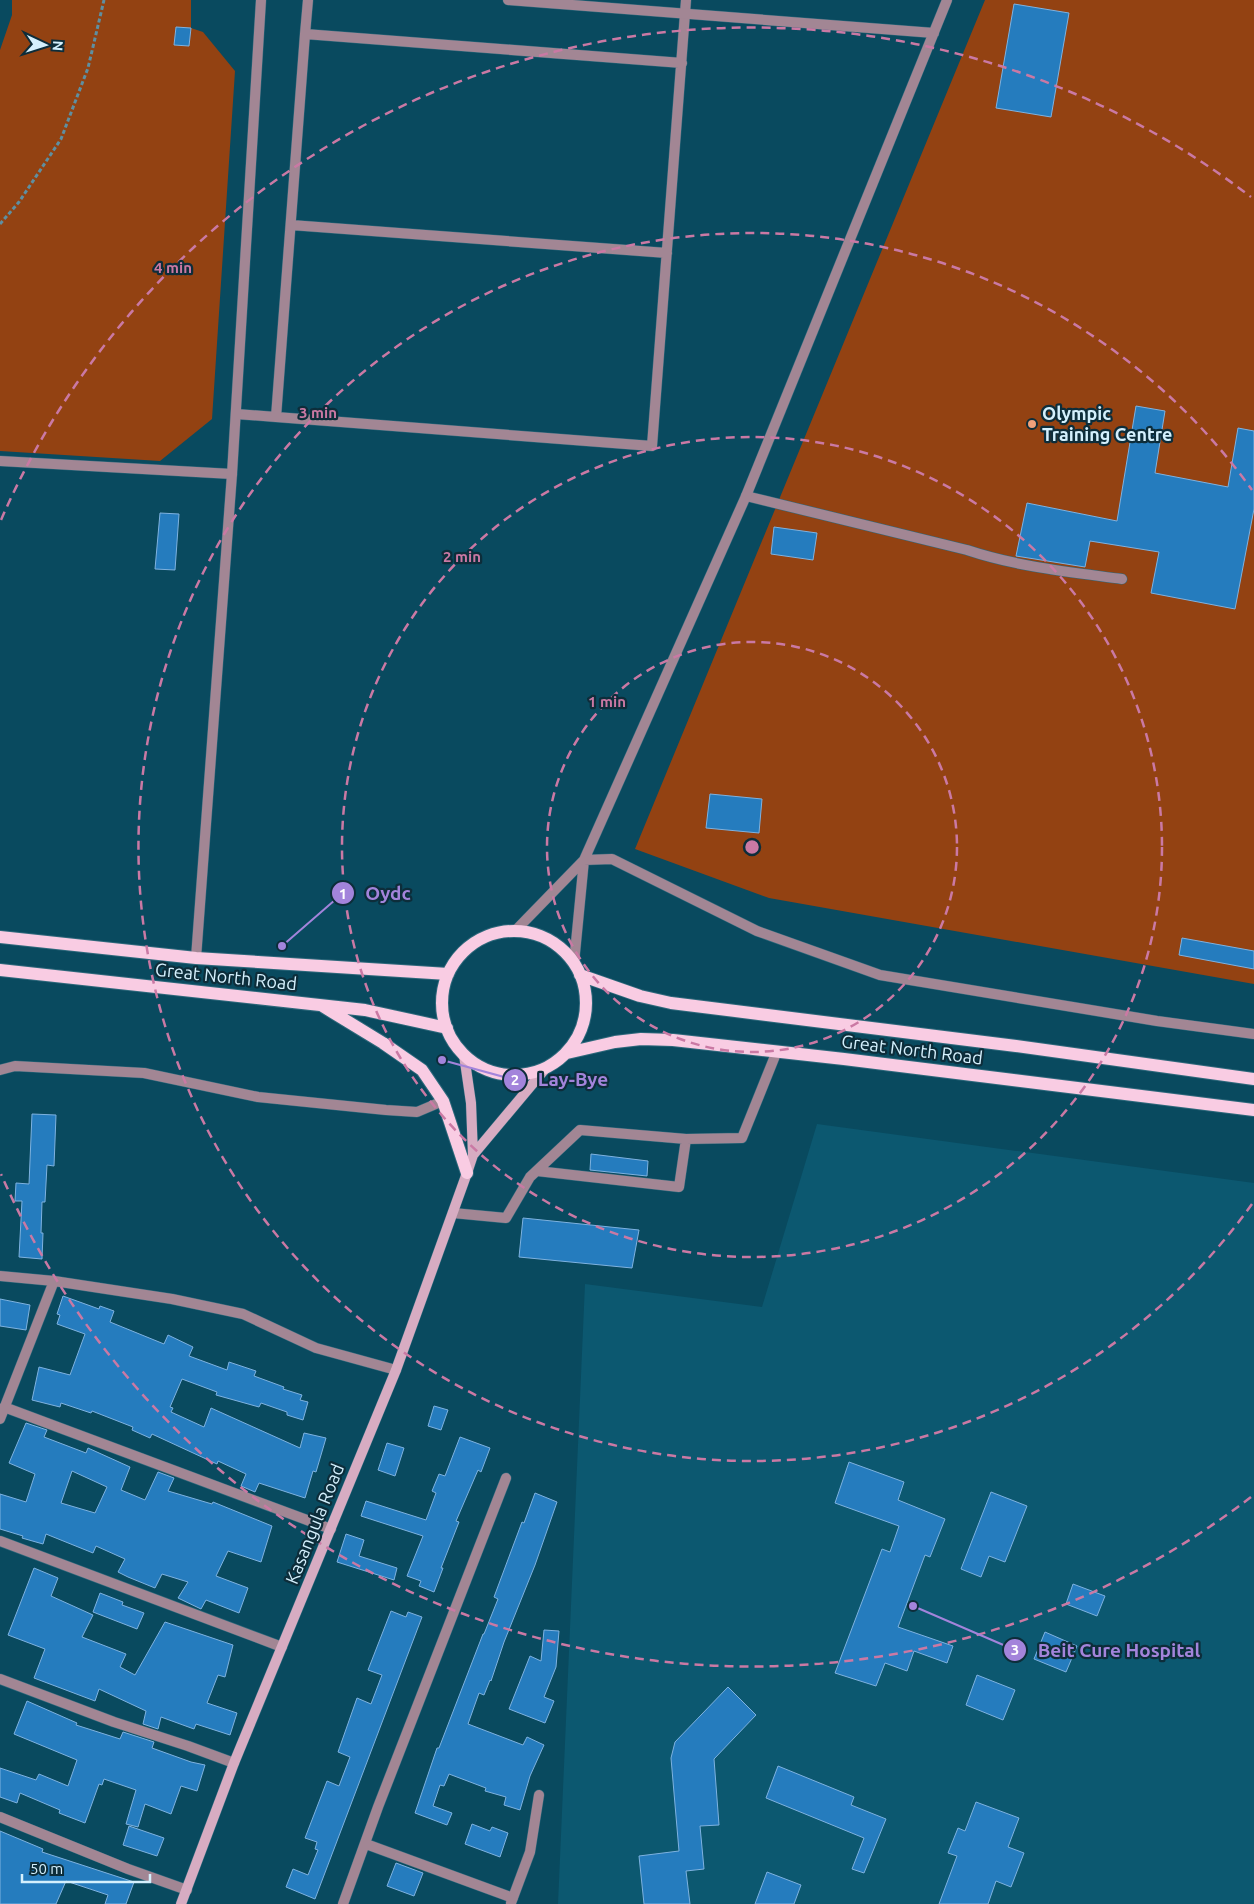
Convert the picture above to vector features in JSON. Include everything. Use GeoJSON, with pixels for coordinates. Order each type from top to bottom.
{"type":"FeatureCollection","features":[{"type":"Feature","properties":{"kind":"main road"},"geometry":{"type":"LineString","coordinates":[[515,931],[528,932],[554,943],[565,952],[574,963],[580,975],[586,1002],[585,1016],[575,1042],[567,1053],[545,1069],[533,1073],[509,1076],[487,1071],[464,1055],[454,1043],[447,1028],[443,1015],[442,1001],[448,974],[464,951],[475,942],[501,932],[515,931]]}},
{"type":"Feature","properties":{"kind":"main road","name":"Great North Road"},"geometry":{"type":"LineString","coordinates":[[0,937],[196,958],[448,974]]}},
{"type":"Feature","properties":{"kind":"main road","name":"Great North Road"},"geometry":{"type":"LineString","coordinates":[[0,970],[320,1004],[365,1010],[447,1028]]}},
{"type":"Feature","properties":{"kind":"main road","name":"Great North Road"},"geometry":{"type":"LineString","coordinates":[[580,975],[640,996],[671,1003],[1016,1046],[1254,1079]]}},
{"type":"Feature","properties":{"kind":"main road"},"geometry":{"type":"LineString","coordinates":[[320,1004],[422,1070],[443,1102],[467,1173]]}},
{"type":"Feature","properties":{"kind":"main road","name":"Great North Road"},"geometry":{"type":"LineString","coordinates":[[567,1053],[614,1042],[641,1039],[674,1040],[1101,1090],[1254,1110]]}},
{"type":"Feature","properties":{"kind":"main road","name":"Kasangula Road"},"geometry":{"type":"LineString","coordinates":[[181,1904],[234,1763],[396,1370],[467,1173],[473,1154],[471,1103],[464,1055]]}},
{"type":"Feature","properties":{"kind":"main road","name":"Kasangula Road"},"geometry":{"type":"LineString","coordinates":[[473,1154],[545,1069]]}},
{"type":"Feature","properties":{"kind":"street"},"geometry":{"type":"LineString","coordinates":[[196,958],[232,474],[261,0]]}},
{"type":"Feature","properties":{"kind":"street"},"geometry":{"type":"LineString","coordinates":[[276,417],[308,0]]}},
{"type":"Feature","properties":{"kind":"street"},"geometry":{"type":"LineString","coordinates":[[508,0],[934,33]]}},
{"type":"Feature","properties":{"kind":"street"},"geometry":{"type":"LineString","coordinates":[[236,414],[652,446],[686,0]]}},
{"type":"Feature","properties":{"kind":"street"},"geometry":{"type":"LineString","coordinates":[[574,963],[584,860],[746,496],[947,0]]}},
{"type":"Feature","properties":{"kind":"street"},"geometry":{"type":"LineString","coordinates":[[305,34],[682,63]]}},
{"type":"Feature","properties":{"kind":"street"},"geometry":{"type":"LineString","coordinates":[[291,225],[667,253]]}},
{"type":"Feature","properties":{"kind":"street"},"geometry":{"type":"LineString","coordinates":[[0,461],[232,474]]}},
{"type":"Feature","properties":{"kind":"street"},"geometry":{"type":"LineString","coordinates":[[746,496],[968,550],[997,560],[1035,568],[1122,579]]}},
{"type":"Feature","properties":{"kind":"street"},"geometry":{"type":"LineString","coordinates":[[515,931],[584,860],[612,859],[757,931],[880,975],[1157,1021],[1254,1034]]}},
{"type":"Feature","properties":{"kind":"street"},"geometry":{"type":"LineString","coordinates":[[453,1213],[506,1218],[530,1177],[580,1130],[686,1139],[742,1138],[777,1051]]}},
{"type":"Feature","properties":{"kind":"street"},"geometry":{"type":"LineString","coordinates":[[0,1070],[15,1066],[144,1073],[258,1097],[386,1110],[417,1112],[443,1102]]}},
{"type":"Feature","properties":{"kind":"street"},"geometry":{"type":"LineString","coordinates":[[537,1170],[679,1187],[686,1139]]}},
{"type":"Feature","properties":{"kind":"street"},"geometry":{"type":"LineString","coordinates":[[0,1276],[54,1281],[172,1299],[243,1314],[316,1348],[396,1370]]}},
{"type":"Feature","properties":{"kind":"street"},"geometry":{"type":"LineString","coordinates":[[0,1419],[54,1281]]}},
{"type":"Feature","properties":{"kind":"street"},"geometry":{"type":"LineString","coordinates":[[4,1407],[331,1529]]}},
{"type":"Feature","properties":{"kind":"street"},"geometry":{"type":"LineString","coordinates":[[343,1904],[506,1478]]}},
{"type":"Feature","properties":{"kind":"street"},"geometry":{"type":"LineString","coordinates":[[0,1541],[282,1647]]}},
{"type":"Feature","properties":{"kind":"street"},"geometry":{"type":"LineString","coordinates":[[0,1679],[114,1722],[234,1763]]}},
{"type":"Feature","properties":{"kind":"street"},"geometry":{"type":"LineString","coordinates":[[366,1844],[512,1901],[530,1852],[539,1796]]}},
{"type":"Feature","properties":{"kind":"street"},"geometry":{"type":"LineString","coordinates":[[0,1817],[128,1870],[187,1890]]}},
{"type":"Feature","properties":{"kind":"path"},"geometry":{"type":"LineString","coordinates":[[0,224],[19,202],[61,139],[88,68],[104,0]]}},
{"type":"Feature","properties":{"kind":"shaded area"},"geometry":{"type":"Polygon","coordinates":[[[12,0],[191,0],[191,28],[203,32],[235,71],[212,419],[160,461],[0,451],[0,50],[12,15],[12,0]]]}},
{"type":"Feature","properties":{"kind":"shaded area","name":"Olympic Training Centre"},"geometry":{"type":"Polygon","coordinates":[[[985,0],[1254,0],[1254,984],[769,898],[635,849],[985,0]]]}},
{"type":"Feature","properties":{"kind":"shaded area"},"geometry":{"type":"Polygon","coordinates":[[[817,1124],[1254,1183],[1254,1904],[558,1904],[585,1284],[762,1307],[817,1124]]]}},
{"type":"Feature","properties":{"kind":"building"},"geometry":{"type":"Polygon","coordinates":[[[1014,4],[1069,13],[1051,117],[996,108],[1014,4]]]}},
{"type":"Feature","properties":{"kind":"building"},"geometry":{"type":"Polygon","coordinates":[[[176,27],[191,28],[189,46],[174,45],[176,27]]]}},
{"type":"Feature","properties":{"kind":"building"},"geometry":{"type":"Polygon","coordinates":[[[1136,406],[1165,411],[1155,473],[1228,487],[1238,428],[1254,431],[1254,509],[1235,609],[1151,593],[1159,552],[1090,541],[1085,567],[1016,556],[1027,503],[1117,521],[1136,406]]]}},
{"type":"Feature","properties":{"kind":"building"},"geometry":{"type":"Polygon","coordinates":[[[160,513],[179,514],[175,570],[155,569],[160,513]]]}},
{"type":"Feature","properties":{"kind":"building"},"geometry":{"type":"Polygon","coordinates":[[[774,527],[817,533],[813,560],[771,554],[774,527]]]}},
{"type":"Feature","properties":{"kind":"building"},"geometry":{"type":"Polygon","coordinates":[[[710,794],[762,799],[759,833],[706,828],[710,794]]]}},
{"type":"Feature","properties":{"kind":"building"},"geometry":{"type":"Polygon","coordinates":[[[1182,938],[1254,951],[1254,969],[1179,955],[1182,938]]]}},
{"type":"Feature","properties":{"kind":"building"},"geometry":{"type":"Polygon","coordinates":[[[32,1114],[56,1115],[54,1166],[47,1165],[45,1202],[42,1202],[42,1259],[19,1257],[22,1201],[15,1201],[16,1183],[29,1184],[32,1114]]]}},
{"type":"Feature","properties":{"kind":"building"},"geometry":{"type":"Polygon","coordinates":[[[591,1154],[648,1161],[647,1176],[590,1170],[591,1154]]]}},
{"type":"Feature","properties":{"kind":"building"},"geometry":{"type":"Polygon","coordinates":[[[523,1218],[639,1230],[632,1268],[519,1257],[523,1218]]]}},
{"type":"Feature","properties":{"kind":"building"},"geometry":{"type":"Polygon","coordinates":[[[63,1296],[99,1309],[100,1306],[114,1311],[110,1322],[164,1344],[168,1335],[193,1347],[189,1356],[227,1370],[229,1362],[256,1371],[254,1376],[302,1395],[300,1400],[308,1402],[303,1420],[261,1403],[259,1407],[216,1395],[217,1392],[182,1379],[170,1407],[173,1408],[171,1412],[204,1427],[211,1408],[300,1448],[304,1433],[326,1438],[316,1472],[313,1471],[305,1498],[259,1483],[255,1492],[241,1486],[246,1474],[218,1461],[217,1464],[152,1434],[150,1438],[132,1430],[133,1427],[92,1411],[91,1413],[61,1403],[60,1407],[32,1400],[39,1367],[70,1375],[85,1334],[57,1324],[60,1315],[57,1314],[63,1296]]]}},
{"type":"Feature","properties":{"kind":"building"},"geometry":{"type":"Polygon","coordinates":[[[0,1299],[30,1305],[26,1330],[0,1326],[0,1299]]]}},
{"type":"Feature","properties":{"kind":"building"},"geometry":{"type":"Polygon","coordinates":[[[434,1406],[448,1410],[441,1430],[428,1426],[434,1406]]]}},
{"type":"Feature","properties":{"kind":"building"},"geometry":{"type":"Polygon","coordinates":[[[26,1423],[47,1430],[44,1437],[86,1453],[88,1448],[130,1467],[121,1490],[145,1500],[158,1472],[174,1478],[168,1491],[212,1504],[213,1502],[272,1526],[261,1562],[228,1551],[216,1576],[248,1588],[239,1613],[206,1600],[201,1609],[178,1598],[188,1582],[162,1574],[155,1588],[128,1577],[118,1572],[125,1559],[96,1546],[93,1553],[46,1534],[43,1544],[0,1529],[0,1494],[26,1502],[35,1474],[9,1463],[26,1423]],[[72,1471],[61,1503],[95,1513],[107,1487],[72,1471]]]}},
{"type":"Feature","properties":{"kind":"building"},"geometry":{"type":"Polygon","coordinates":[[[460,1437],[490,1448],[481,1472],[478,1470],[456,1521],[459,1522],[434,1592],[419,1586],[421,1581],[407,1576],[423,1536],[361,1516],[366,1501],[426,1520],[436,1493],[432,1491],[439,1474],[445,1476],[460,1437]]]}},
{"type":"Feature","properties":{"kind":"building"},"geometry":{"type":"Polygon","coordinates":[[[387,1443],[404,1448],[395,1476],[378,1470],[387,1443]]]}},
{"type":"Feature","properties":{"kind":"building"},"geometry":{"type":"Polygon","coordinates":[[[849,1462],[904,1482],[898,1500],[945,1519],[930,1557],[925,1555],[898,1627],[953,1646],[947,1663],[914,1651],[907,1671],[885,1663],[876,1686],[835,1673],[882,1549],[890,1552],[899,1526],[835,1503],[849,1462]]]}},
{"type":"Feature","properties":{"kind":"building"},"geometry":{"type":"Polygon","coordinates":[[[991,1492],[1027,1506],[1005,1562],[989,1556],[981,1577],[961,1569],[991,1492]]]}},
{"type":"Feature","properties":{"kind":"building"},"geometry":{"type":"Polygon","coordinates":[[[535,1493],[557,1502],[491,1681],[484,1695],[479,1693],[468,1724],[523,1745],[527,1737],[544,1745],[530,1776],[520,1810],[504,1805],[506,1797],[485,1791],[486,1788],[449,1774],[444,1786],[440,1785],[433,1806],[452,1813],[447,1825],[415,1813],[437,1748],[439,1748],[498,1599],[494,1597],[535,1493]]]}},
{"type":"Feature","properties":{"kind":"building"},"geometry":{"type":"Polygon","coordinates":[[[346,1534],[364,1540],[359,1556],[397,1568],[394,1580],[337,1562],[346,1534]]]}},
{"type":"Feature","properties":{"kind":"building"},"geometry":{"type":"Polygon","coordinates":[[[34,1568],[58,1578],[51,1596],[93,1615],[82,1637],[126,1654],[120,1667],[135,1675],[165,1622],[233,1645],[225,1677],[218,1675],[207,1703],[237,1713],[230,1735],[196,1724],[194,1729],[161,1717],[158,1729],[143,1724],[146,1711],[99,1689],[95,1701],[34,1678],[45,1649],[8,1635],[34,1568]]]}},
{"type":"Feature","properties":{"kind":"building"},"geometry":{"type":"Polygon","coordinates":[[[1073,1584],[1105,1596],[1097,1616],[1066,1604],[1073,1584]]]}},
{"type":"Feature","properties":{"kind":"building"},"geometry":{"type":"Polygon","coordinates":[[[100,1593],[123,1602],[122,1605],[144,1613],[137,1629],[93,1612],[100,1593]]]}},
{"type":"Feature","properties":{"kind":"building"},"geometry":{"type":"Polygon","coordinates":[[[391,1611],[406,1617],[408,1612],[422,1617],[315,1899],[286,1887],[293,1869],[308,1875],[318,1850],[315,1849],[317,1842],[305,1838],[327,1781],[339,1786],[350,1757],[338,1752],[357,1698],[371,1704],[382,1675],[368,1670],[391,1611]]]}},
{"type":"Feature","properties":{"kind":"building"},"geometry":{"type":"Polygon","coordinates":[[[544,1630],[559,1631],[556,1667],[544,1697],[554,1701],[545,1723],[509,1709],[530,1656],[541,1661],[544,1630]]]}},
{"type":"Feature","properties":{"kind":"building"},"geometry":{"type":"Polygon","coordinates":[[[1045,1632],[1077,1646],[1066,1672],[1034,1659],[1045,1632]]]}},
{"type":"Feature","properties":{"kind":"building"},"geometry":{"type":"Polygon","coordinates":[[[977,1675],[1015,1690],[1003,1720],[966,1705],[977,1675]]]}},
{"type":"Feature","properties":{"kind":"building"},"geometry":{"type":"Polygon","coordinates":[[[728,1687],[756,1715],[714,1759],[719,1825],[700,1826],[704,1869],[686,1871],[690,1904],[644,1904],[639,1856],[679,1851],[671,1758],[675,1742],[728,1687]]]}},
{"type":"Feature","properties":{"kind":"building"},"geometry":{"type":"Polygon","coordinates":[[[27,1701],[77,1723],[76,1725],[120,1739],[123,1732],[154,1742],[152,1748],[205,1765],[197,1791],[181,1786],[171,1814],[145,1804],[138,1827],[126,1824],[136,1790],[104,1779],[102,1785],[99,1784],[85,1823],[59,1813],[60,1810],[20,1793],[17,1803],[0,1797],[0,1768],[36,1780],[39,1774],[68,1786],[77,1760],[14,1734],[27,1701]]]}},
{"type":"Feature","properties":{"kind":"building"},"geometry":{"type":"Polygon","coordinates":[[[778,1766],[854,1797],[851,1805],[886,1819],[864,1873],[852,1869],[864,1838],[766,1798],[778,1766]]]}},
{"type":"Feature","properties":{"kind":"building"},"geometry":{"type":"Polygon","coordinates":[[[976,1802],[1019,1818],[1008,1847],[1024,1853],[1011,1887],[996,1881],[988,1904],[939,1904],[957,1856],[948,1853],[958,1828],[965,1831],[976,1802]]]}},
{"type":"Feature","properties":{"kind":"building"},"geometry":{"type":"Polygon","coordinates":[[[472,1824],[490,1831],[492,1827],[508,1833],[500,1857],[465,1844],[472,1824]]]}},
{"type":"Feature","properties":{"kind":"building"},"geometry":{"type":"Polygon","coordinates":[[[129,1826],[164,1838],[157,1856],[123,1845],[129,1826]]]}},
{"type":"Feature","properties":{"kind":"building"},"geometry":{"type":"Polygon","coordinates":[[[0,1831],[43,1849],[42,1852],[134,1882],[126,1904],[105,1904],[108,1895],[66,1881],[56,1904],[0,1904],[0,1831]]]}},
{"type":"Feature","properties":{"kind":"building"},"geometry":{"type":"Polygon","coordinates":[[[396,1863],[423,1873],[414,1896],[387,1886],[396,1863]]]}},
{"type":"Feature","properties":{"kind":"building"},"geometry":{"type":"Polygon","coordinates":[[[767,1872],[801,1885],[794,1904],[755,1904],[767,1872]]]}},
{"type":"Feature","properties":{"kind":"place","name":"Olympic Training Centre"},"geometry":{"type":"Point","coordinates":[1032,424]}},
{"type":"Feature","properties":{"kind":"place","name":"Oydc"},"geometry":{"type":"Point","coordinates":[282,946]}},
{"type":"Feature","properties":{"kind":"place","name":"Lay-Bye"},"geometry":{"type":"Point","coordinates":[442,1060]}},
{"type":"Feature","properties":{"kind":"place","name":"Beit Cure Hospital"},"geometry":{"type":"Point","coordinates":[913,1606]}}]}
